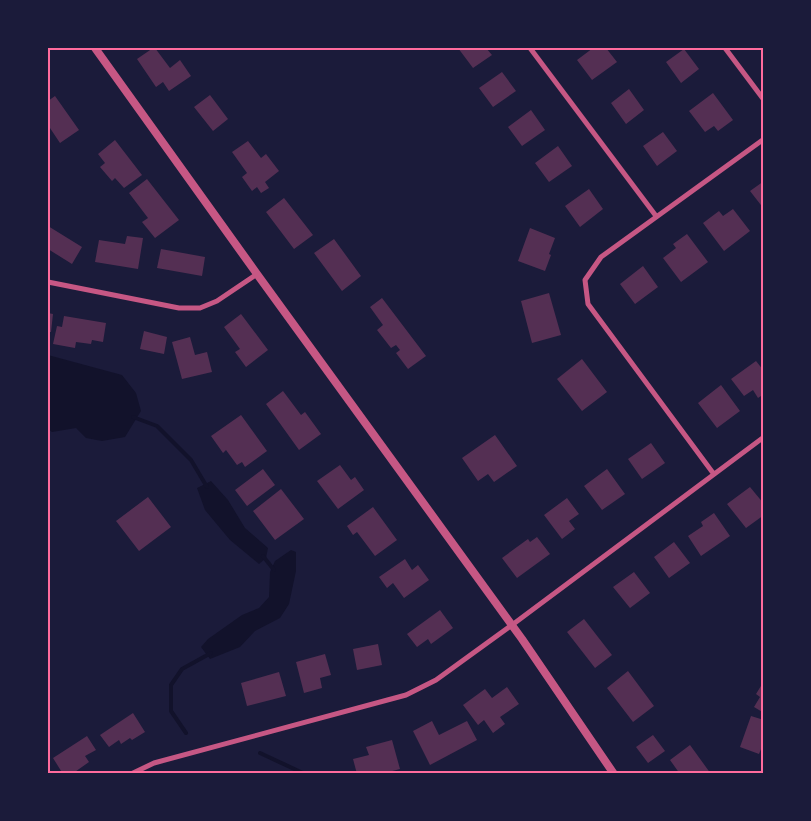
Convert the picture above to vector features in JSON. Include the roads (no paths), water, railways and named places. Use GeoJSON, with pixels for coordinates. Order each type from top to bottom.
{"type":"FeatureCollection","features":[{"type":"Feature","properties":{"kind":"street"},"geometry":{"type":"LineString","coordinates":[[95,48],[512,625],[614,774]]}},
{"type":"Feature","properties":{"kind":"street"},"geometry":{"type":"LineString","coordinates":[[530,48],[656,216]]}},
{"type":"Feature","properties":{"kind":"street"},"geometry":{"type":"LineString","coordinates":[[725,48],[764,100]]}},
{"type":"Feature","properties":{"kind":"street"},"geometry":{"type":"LineString","coordinates":[[713,474],[588,304],[585,280],[601,257],[764,139]]}},
{"type":"Feature","properties":{"kind":"street"},"geometry":{"type":"LineString","coordinates":[[48,282],[179,308],[200,308],[217,301],[257,274]]}},
{"type":"Feature","properties":{"kind":"street"},"geometry":{"type":"LineString","coordinates":[[131,774],[154,763],[406,695],[436,680],[764,436]]}},
{"type":"Feature","properties":{"kind":"waterway"},"geometry":{"type":"LineString","coordinates":[[133,417],[157,426],[191,460],[207,487]]}},
{"type":"Feature","properties":{"kind":"waterway"},"geometry":{"type":"LineString","coordinates":[[263,556],[274,570]]}},
{"type":"Feature","properties":{"kind":"waterway"},"geometry":{"type":"LineString","coordinates":[[186,733],[171,711],[171,685],[182,669],[211,653]]}},
{"type":"Feature","properties":{"kind":"waterway"},"geometry":{"type":"LineString","coordinates":[[260,753],[305,774]]}}]}
